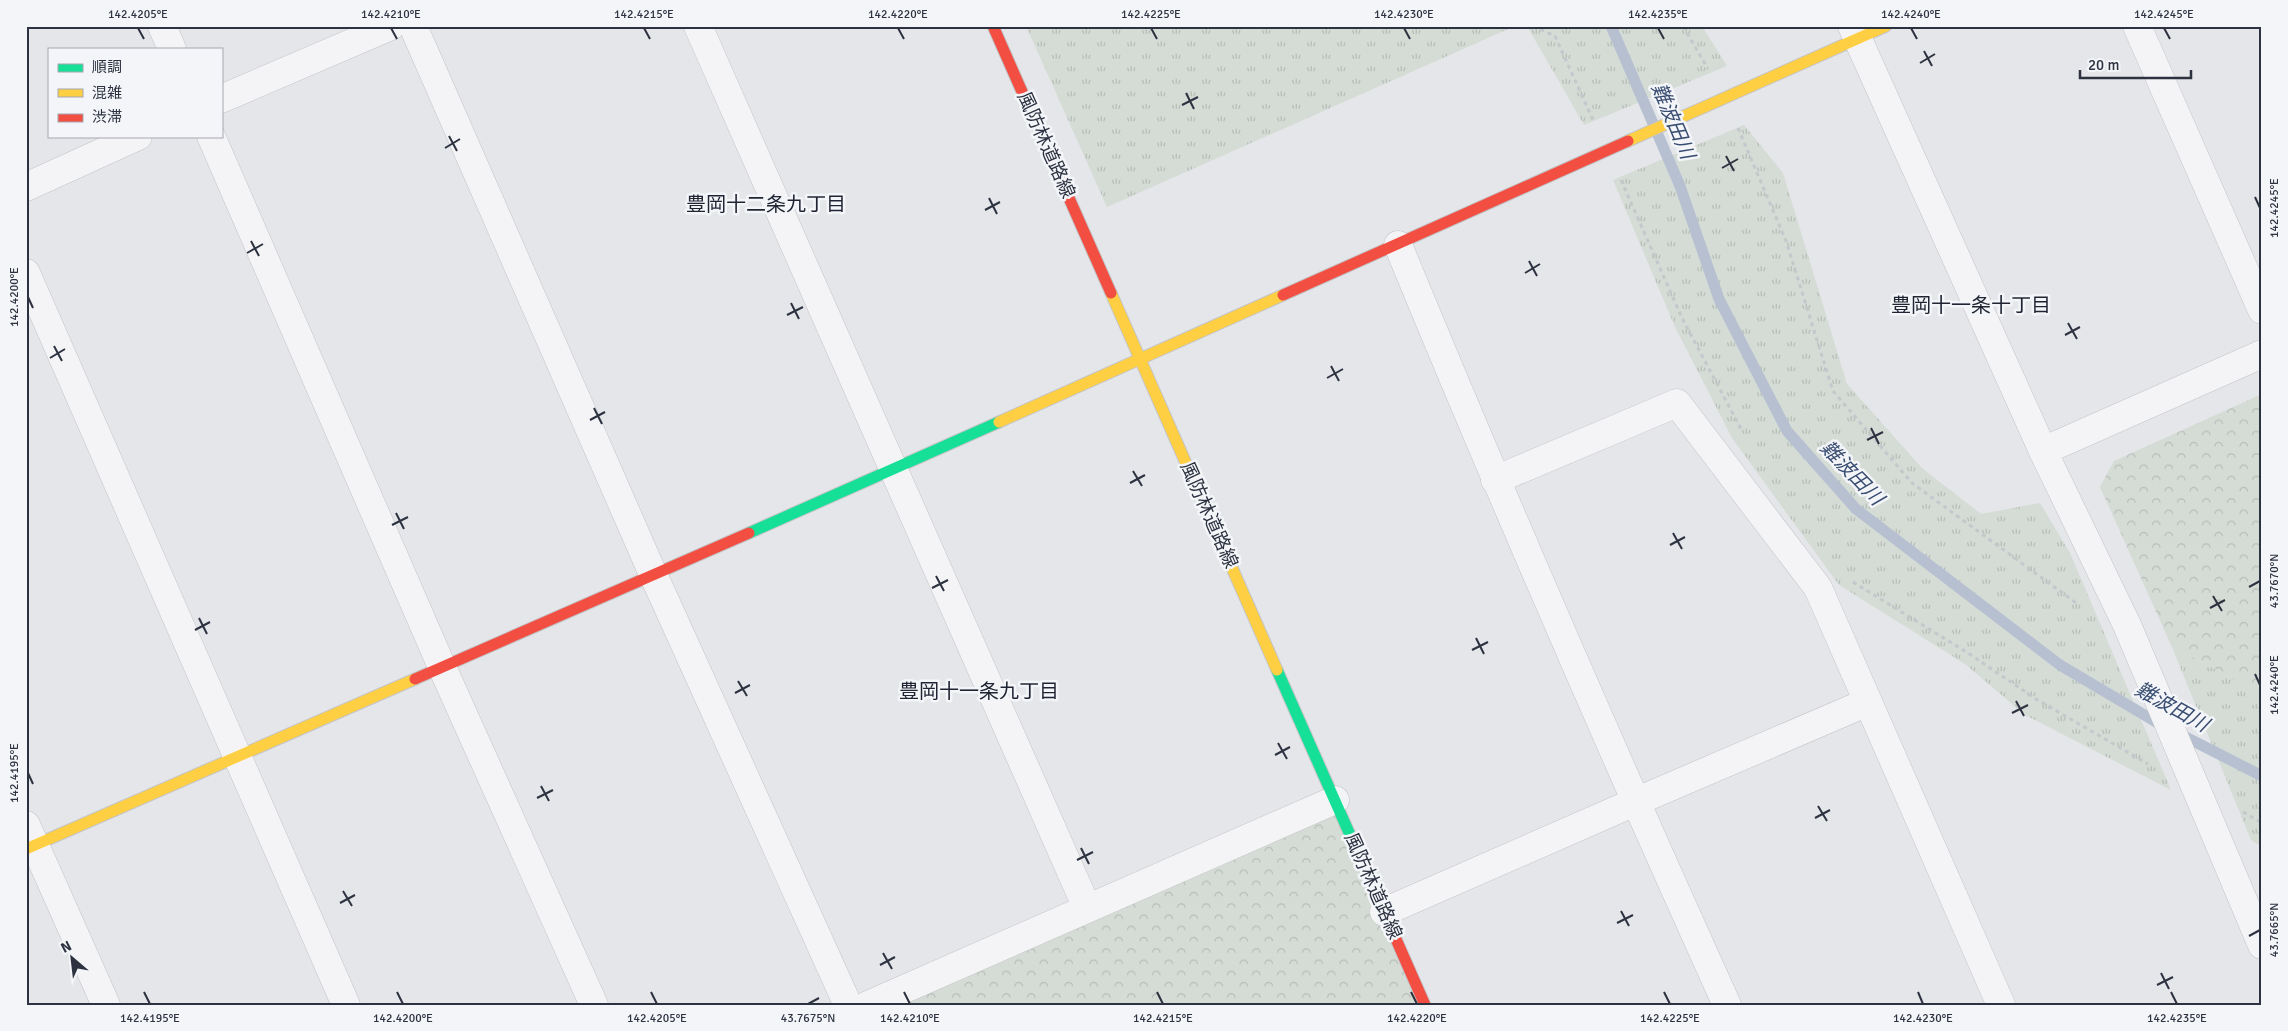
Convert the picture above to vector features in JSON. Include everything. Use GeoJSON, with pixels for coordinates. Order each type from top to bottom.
{"type":"FeatureCollection","features":[{"type":"Feature","properties":{"kind":"street"},"geometry":{"type":"LineString","coordinates":[[162,26],[172,48]]}},
{"type":"Feature","properties":{"kind":"street"},"geometry":{"type":"LineString","coordinates":[[222,99],[391,26]]}},
{"type":"Feature","properties":{"kind":"street"},"geometry":{"type":"LineString","coordinates":[[413,26],[653,574],[848,1005]]}},
{"type":"Feature","properties":{"kind":"street"},"geometry":{"type":"LineString","coordinates":[[698,26],[1087,908]]}},
{"type":"Feature","properties":{"kind":"street","name":"風防林道路線"},"geometry":{"type":"LineString","coordinates":[[993,26],[1425,1005]]}},
{"type":"Feature","properties":{"kind":"street"},"geometry":{"type":"LineString","coordinates":[[106,1005],[29,839],[236,755],[442,667],[894,469],[1607,150],[1625,144],[1725,98],[1855,32],[1886,26]]}},
{"type":"Feature","properties":{"kind":"street"},"geometry":{"type":"LineString","coordinates":[[2137,26],[2262,310]]}},
{"type":"Feature","properties":{"kind":"street"},"geometry":{"type":"LineString","coordinates":[[1855,32],[2044,451],[2128,625],[2262,945]]}},
{"type":"Feature","properties":{"kind":"street"},"geometry":{"type":"LineString","coordinates":[[26,187],[134,138]]}},
{"type":"Feature","properties":{"kind":"street"},"geometry":{"type":"LineString","coordinates":[[212,138],[442,667],[594,1005]]}},
{"type":"Feature","properties":{"kind":"street"},"geometry":{"type":"LineString","coordinates":[[1398,244],[1495,480],[1635,802],[1727,1005]]}},
{"type":"Feature","properties":{"kind":"street"},"geometry":{"type":"LineString","coordinates":[[26,273],[346,1005]]}},
{"type":"Feature","properties":{"kind":"street"},"geometry":{"type":"LineString","coordinates":[[2044,451],[2262,354]]}},
{"type":"Feature","properties":{"kind":"street"},"geometry":{"type":"LineString","coordinates":[[1495,480],[1677,403],[1818,588],[2001,1005]]}},
{"type":"Feature","properties":{"kind":"street"},"geometry":{"type":"LineString","coordinates":[[1384,912],[1868,702]]}},
{"type":"Feature","properties":{"kind":"street"},"geometry":{"type":"LineString","coordinates":[[868,1005],[1335,800]]}},
{"type":"Feature","properties":{"kind":"path"},"geometry":{"type":"LineString","coordinates":[[1533,26],[1556,36],[1682,318],[1744,434]]}},
{"type":"Feature","properties":{"kind":"path"},"geometry":{"type":"LineString","coordinates":[[1683,26],[1725,98],[1786,241],[1833,391],[1912,483],[2083,609]]}},
{"type":"Feature","properties":{"kind":"path"},"geometry":{"type":"LineString","coordinates":[[1850,580],[1968,653],[2036,699],[2156,769]]}},
{"type":"Feature","properties":{"kind":"path"},"geometry":{"type":"LineString","coordinates":[[2240,810],[2262,823]]}},
{"type":"Feature","properties":{"kind":"green space"},"geometry":{"type":"Polygon","coordinates":[[[1026,26],[1515,26],[1107,207],[1026,26]]]}},
{"type":"Feature","properties":{"kind":"green space"},"geometry":{"type":"Polygon","coordinates":[[[1527,26],[1702,26],[1727,66],[1584,125],[1527,26]]]}},
{"type":"Feature","properties":{"kind":"green space"},"geometry":{"type":"Polygon","coordinates":[[[1744,125],[1783,173],[1847,384],[1922,468],[1981,514],[2040,503],[2070,553],[2171,790],[2025,715],[1965,664],[1839,585],[1732,438],[1675,327],[1613,180],[1744,125]]]}},
{"type":"Feature","properties":{"kind":"green space"},"geometry":{"type":"Polygon","coordinates":[[[2262,394],[2262,695],[2171,645],[2100,487],[2114,461],[2262,394]]]}},
{"type":"Feature","properties":{"kind":"green space"},"geometry":{"type":"Polygon","coordinates":[[[2171,645],[2262,695],[2262,847],[2251,840],[2171,645]]]}},
{"type":"Feature","properties":{"kind":"green space"},"geometry":{"type":"Polygon","coordinates":[[[1335,800],[1425,1005],[868,1005],[1335,800]]]}},
{"type":"Feature","properties":{"kind":"waterway","name":"難波田川"},"geometry":{"type":"LineString","coordinates":[[1611,26],[1680,186],[1719,299],[1787,431],[1856,509],[2060,665],[2158,723],[2262,776]]}},
{"type":"Feature","properties":{"kind":"traffic: fast"},"geometry":{"type":"LineString","coordinates":[[749,533],[999,422]]}},
{"type":"Feature","properties":{"kind":"traffic: fast"},"geometry":{"type":"LineString","coordinates":[[1277,670],[1366,871]]}},
{"type":"Feature","properties":{"kind":"traffic: slow"},"geometry":{"type":"LineString","coordinates":[[1628,141],[1886,26]]}},
{"type":"Feature","properties":{"kind":"traffic: slow"},"geometry":{"type":"LineString","coordinates":[[1111,293],[1277,670]]}},
{"type":"Feature","properties":{"kind":"traffic: slow"},"geometry":{"type":"LineString","coordinates":[[999,422],[1283,295]]}},
{"type":"Feature","properties":{"kind":"traffic: slow"},"geometry":{"type":"LineString","coordinates":[[26,849],[415,679]]}},
{"type":"Feature","properties":{"kind":"traffic: jam"},"geometry":{"type":"LineString","coordinates":[[993,26],[1111,293]]}},
{"type":"Feature","properties":{"kind":"traffic: jam"},"geometry":{"type":"LineString","coordinates":[[1283,295],[1628,141]]}},
{"type":"Feature","properties":{"kind":"traffic: jam"},"geometry":{"type":"LineString","coordinates":[[415,679],[749,533]]}},
{"type":"Feature","properties":{"kind":"traffic: jam"},"geometry":{"type":"LineString","coordinates":[[1366,871],[1425,1005]]}},
{"type":"Feature","properties":{"kind":"district","name":"豊岡十二条九丁目"},"geometry":{"type":"Point","coordinates":[766,204]}},
{"type":"Feature","properties":{"kind":"district","name":"豊岡十一条十丁目"},"geometry":{"type":"Point","coordinates":[1971,305]}},
{"type":"Feature","properties":{"kind":"district","name":"豊岡十一条九丁目"},"geometry":{"type":"Point","coordinates":[979,691]}}]}
